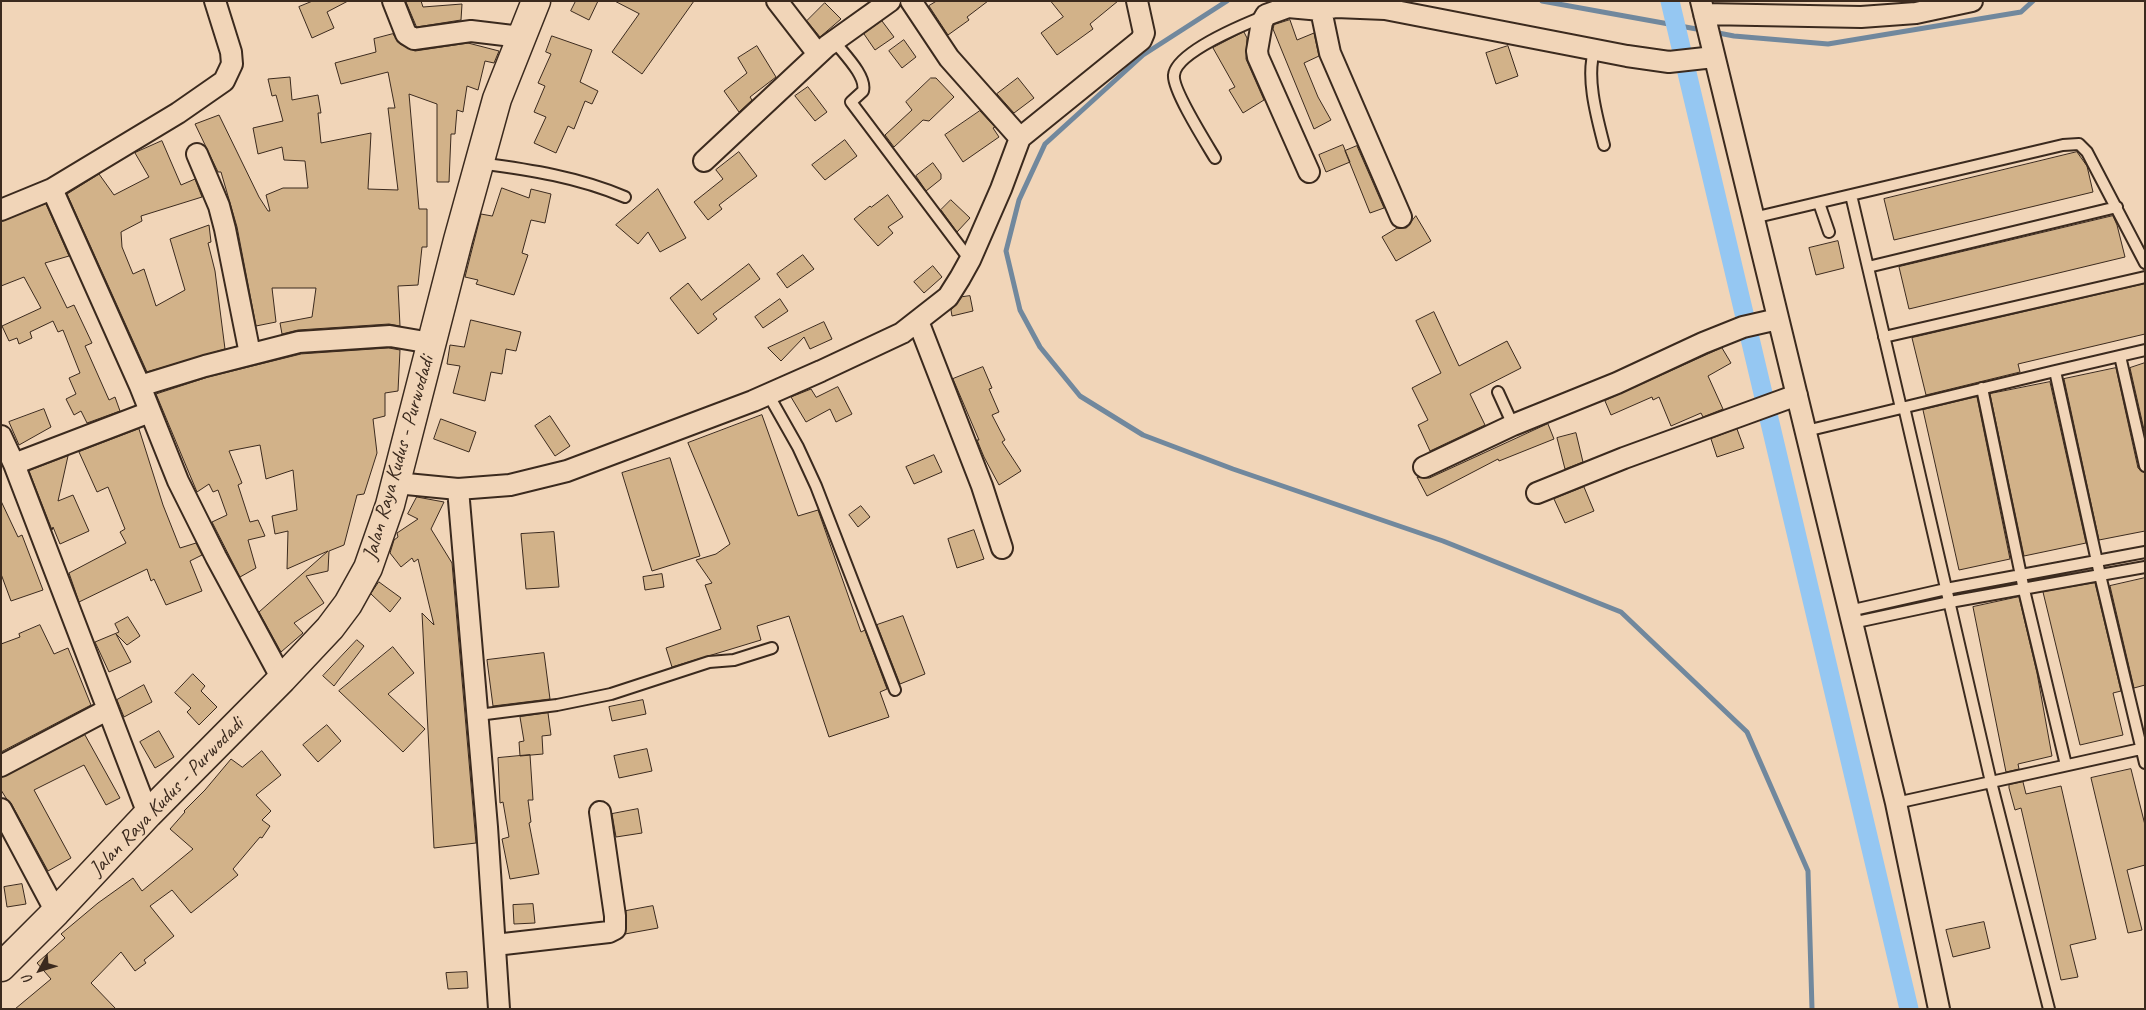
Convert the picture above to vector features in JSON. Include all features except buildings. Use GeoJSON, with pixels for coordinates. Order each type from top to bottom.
{"type":"FeatureCollection","features":[{"type":"Feature","properties":{"kind":"main road","name":"Jalan Raya Kudus - Purwodadi"},"geometry":{"type":"LineString","coordinates":[[1,967],[330,628],[348,604],[368,568],[396,483],[431,343],[497,99],[536,1]]}},
{"type":"Feature","properties":{"kind":"street"},"geometry":{"type":"LineString","coordinates":[[1,210],[52,189],[178,113],[224,81],[232,64],[231,52],[215,1]]}},
{"type":"Feature","properties":{"kind":"street"},"geometry":{"type":"LineString","coordinates":[[393,1],[406,34],[414,39],[471,31],[521,38]]}},
{"type":"Feature","properties":{"kind":"street"},"geometry":{"type":"LineString","coordinates":[[776,1],[818,54]]}},
{"type":"Feature","properties":{"kind":"street"},"geometry":{"type":"LineString","coordinates":[[704,160],[818,54],[890,1]]}},
{"type":"Feature","properties":{"kind":"street"},"geometry":{"type":"LineString","coordinates":[[911,1],[954,64],[1020,138]]}},
{"type":"Feature","properties":{"kind":"street"},"geometry":{"type":"LineString","coordinates":[[396,483],[458,488],[510,485],[567,471],[768,394],[885,342],[918,321],[948,297],[970,260],[1001,189],[1020,138],[1141,40],[1144,33],[1137,1]]}},
{"type":"Feature","properties":{"kind":"street"},"geometry":{"type":"LineString","coordinates":[[1309,172],[1257,51],[1262,22],[1266,15],[1288,7],[1321,10],[1336,8],[1385,9],[1595,50],[1669,62],[1706,33],[1916,13],[1972,1]]}},
{"type":"Feature","properties":{"kind":"street"},"geometry":{"type":"LineString","coordinates":[[1321,10],[1330,53],[1400,217]]}},
{"type":"Feature","properties":{"kind":"street"},"geometry":{"type":"LineString","coordinates":[[1706,33],[1753,218],[1774,320],[1797,395],[1896,803],[1939,1009]]}},
{"type":"Feature","properties":{"kind":"street"},"geometry":{"type":"LineString","coordinates":[[197,154],[219,206],[250,354]]}},
{"type":"Feature","properties":{"kind":"street"},"geometry":{"type":"LineString","coordinates":[[52,189],[140,386],[178,481],[282,678]]}},
{"type":"Feature","properties":{"kind":"street"},"geometry":{"type":"LineString","coordinates":[[1424,467],[1513,424],[1617,383],[1743,327],[1774,320]]}},
{"type":"Feature","properties":{"kind":"street"},"geometry":{"type":"LineString","coordinates":[[918,321],[982,486],[1002,548]]}},
{"type":"Feature","properties":{"kind":"street"},"geometry":{"type":"LineString","coordinates":[[140,386],[250,354],[299,342],[390,336],[431,343]]}},
{"type":"Feature","properties":{"kind":"street"},"geometry":{"type":"LineString","coordinates":[[1537,493],[1753,409],[1797,395]]}},
{"type":"Feature","properties":{"kind":"street"},"geometry":{"type":"LineString","coordinates":[[14,464],[150,412]]}},
{"type":"Feature","properties":{"kind":"street"},"geometry":{"type":"LineString","coordinates":[[1,436],[14,464],[148,814]]}},
{"type":"Feature","properties":{"kind":"street"},"geometry":{"type":"LineString","coordinates":[[458,488],[478,715],[499,1009]]}},
{"type":"Feature","properties":{"kind":"street"},"geometry":{"type":"LineString","coordinates":[[1,766],[107,710]]}},
{"type":"Feature","properties":{"kind":"street"},"geometry":{"type":"LineString","coordinates":[[1,809],[56,912]]}},
{"type":"Feature","properties":{"kind":"street"},"geometry":{"type":"LineString","coordinates":[[495,945],[609,932],[615,928],[615,916],[600,812]]}},
{"type":"Feature","properties":{"kind":"lane"},"geometry":{"type":"LineString","coordinates":[[1215,158],[1180,96],[1174,81],[1176,68],[1196,50],[1226,32],[1266,15]]}},
{"type":"Feature","properties":{"kind":"lane"},"geometry":{"type":"LineString","coordinates":[[834,41],[864,83],[863,91],[851,102],[970,260]]}},
{"type":"Feature","properties":{"kind":"lane"},"geometry":{"type":"LineString","coordinates":[[1595,50],[1591,65],[1593,89],[1604,145]]}},
{"type":"Feature","properties":{"kind":"lane"},"geometry":{"type":"LineString","coordinates":[[1753,218],[2063,145],[2079,144],[2087,152],[2145,263]]}},
{"type":"Feature","properties":{"kind":"lane"},"geometry":{"type":"LineString","coordinates":[[480,162],[541,171],[594,184],[625,197]]}},
{"type":"Feature","properties":{"kind":"lane"},"geometry":{"type":"LineString","coordinates":[[1851,195],[1992,782],[2049,1009]]}},
{"type":"Feature","properties":{"kind":"lane"},"geometry":{"type":"LineString","coordinates":[[1819,203],[1828,232]]}},
{"type":"Feature","properties":{"kind":"lane"},"geometry":{"type":"LineString","coordinates":[[1868,267],[2117,207]]}},
{"type":"Feature","properties":{"kind":"lane"},"geometry":{"type":"LineString","coordinates":[[1884,337],[2145,277]]}},
{"type":"Feature","properties":{"kind":"lane"},"geometry":{"type":"LineString","coordinates":[[1806,431],[2145,350]]}},
{"type":"Feature","properties":{"kind":"lane"},"geometry":{"type":"LineString","coordinates":[[2120,356],[2145,466]]}},
{"type":"Feature","properties":{"kind":"lane"},"geometry":{"type":"LineString","coordinates":[[2055,371],[2100,575],[2143,748],[2145,763]]}},
{"type":"Feature","properties":{"kind":"lane"},"geometry":{"type":"LineString","coordinates":[[1982,388],[2024,590],[2066,765]]}},
{"type":"Feature","properties":{"kind":"lane"},"geometry":{"type":"LineString","coordinates":[[1498,392],[1513,424]]}},
{"type":"Feature","properties":{"kind":"lane"},"geometry":{"type":"LineString","coordinates":[[768,394],[798,447],[816,486],[895,690]]}},
{"type":"Feature","properties":{"kind":"lane"},"geometry":{"type":"LineString","coordinates":[[1851,617],[1946,589],[2145,552]]}},
{"type":"Feature","properties":{"kind":"lane"},"geometry":{"type":"LineString","coordinates":[[1851,617],[2024,590],[2145,567]]}},
{"type":"Feature","properties":{"kind":"lane"},"geometry":{"type":"LineString","coordinates":[[478,715],[557,705],[611,694],[710,662],[734,660],[772,648]]}},
{"type":"Feature","properties":{"kind":"lane"},"geometry":{"type":"LineString","coordinates":[[1896,803],[2143,748]]}},
{"type":"Feature","properties":{"kind":"waterway"},"geometry":{"type":"LineString","coordinates":[[1227,1],[1143,55],[1045,144],[1019,200],[1006,251],[1020,310],[1040,347],[1080,396],[1143,435],[1233,469],[1443,541],[1621,612],[1747,732],[1808,871],[1812,1009]]}},
{"type":"Feature","properties":{"kind":"waterway"},"geometry":{"type":"LineString","coordinates":[[1542,1],[1702,30]]}},
{"type":"Feature","properties":{"kind":"waterway"},"geometry":{"type":"LineString","coordinates":[[1670,1],[1909,1009]]}},
{"type":"Feature","properties":{"kind":"waterway"},"geometry":{"type":"LineString","coordinates":[[1713,32],[1734,36],[1828,44],[2021,12],[2033,1]]}}]}
